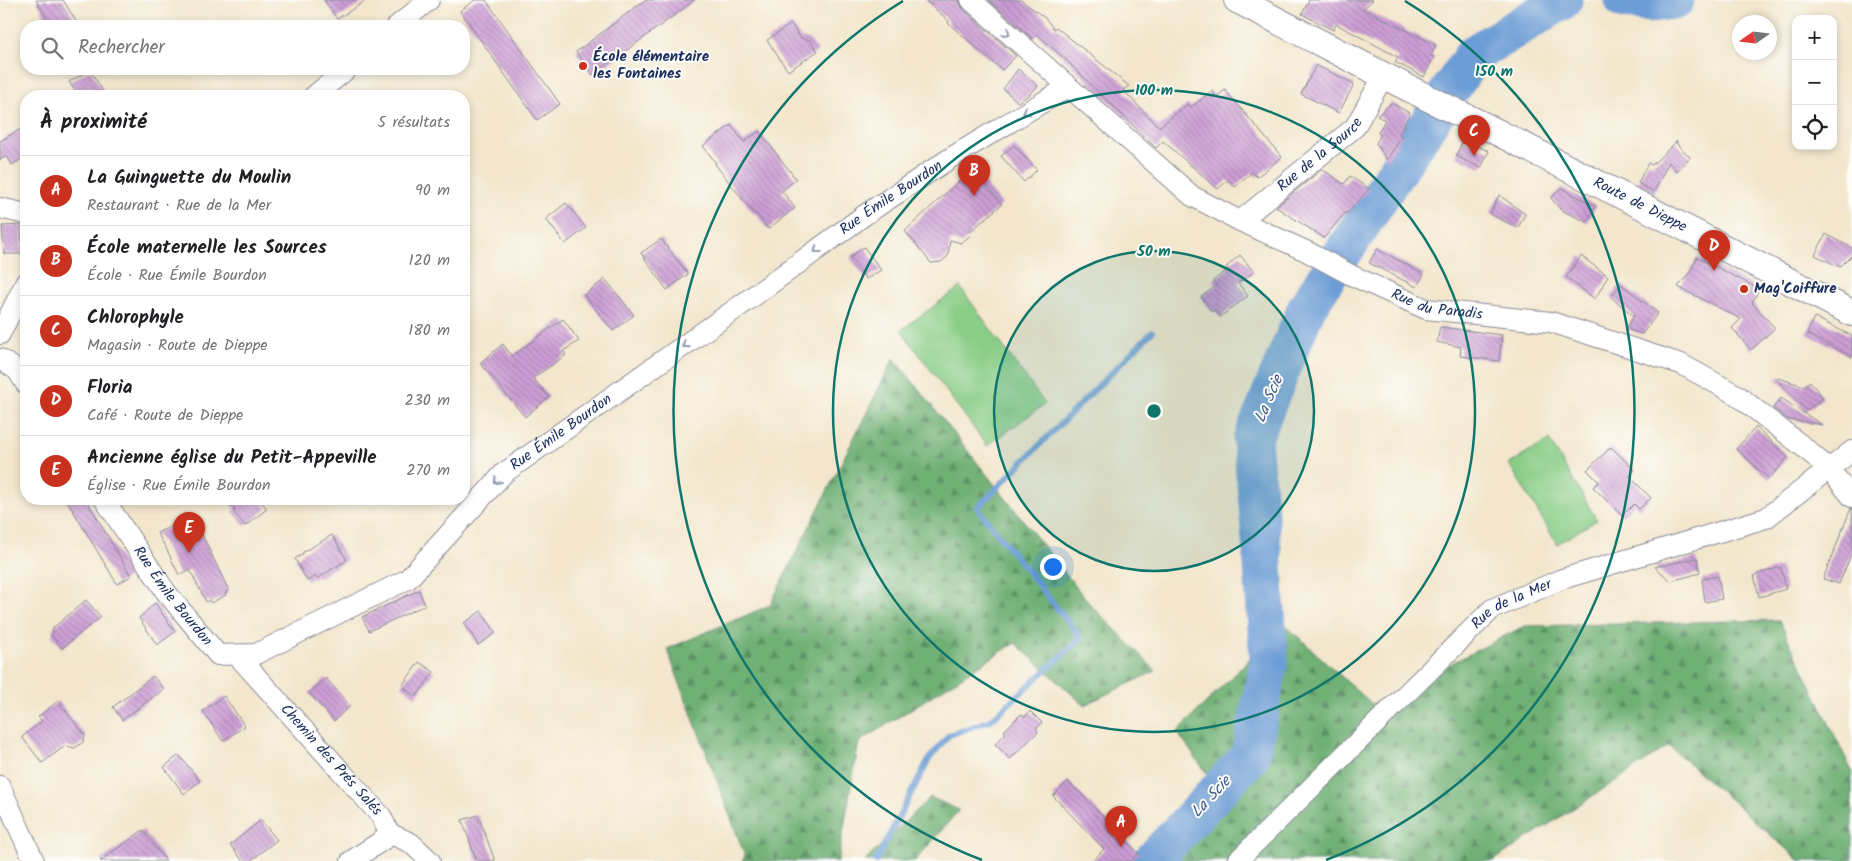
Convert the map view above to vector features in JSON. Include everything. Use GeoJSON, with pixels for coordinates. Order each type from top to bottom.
{"type":"FeatureCollection","features":[{"type":"Feature","properties":{"kind":"main road"},"geometry":{"type":"LineString","coordinates":[[1237,0],[1384,75]]}},
{"type":"Feature","properties":{"kind":"main road","name":"Route de Dieppe"},"geometry":{"type":"LineString","coordinates":[[1384,75],[1852,313]]}},
{"type":"Feature","properties":{"kind":"street"},"geometry":{"type":"LineString","coordinates":[[404,20],[429,0]]}},
{"type":"Feature","properties":{"kind":"street","name":"Rue du Paradis"},"geometry":{"type":"LineString","coordinates":[[971,0],[1192,196],[1353,276],[1426,309],[1551,322],[1681,364],[1737,395],[1829,469],[1852,497]]}},
{"type":"Feature","properties":{"kind":"street"},"geometry":{"type":"LineString","coordinates":[[321,90],[340,75]]}},
{"type":"Feature","properties":{"kind":"street","name":"Rue de la Source"},"geometry":{"type":"LineString","coordinates":[[1240,221],[1355,127],[1384,75]]}},
{"type":"Feature","properties":{"kind":"street","name":"Rue Émile Bourdon"},"geometry":{"type":"LineString","coordinates":[[108,505],[166,592],[218,655],[256,654],[408,579],[504,473],[866,214],[952,157],[1068,87]]}},
{"type":"Feature","properties":{"kind":"street"},"geometry":{"type":"LineString","coordinates":[[0,208],[20,213]]}},
{"type":"Feature","properties":{"kind":"street"},"geometry":{"type":"LineString","coordinates":[[0,334],[20,294]]}},
{"type":"Feature","properties":{"kind":"street","name":"Rue de la Mer"},"geometry":{"type":"LineString","coordinates":[[1237,861],[1492,609],[1562,579],[1766,518],[1852,451]]}},
{"type":"Feature","properties":{"kind":"street","name":"Chemin des Prés Salés"},"geometry":{"type":"LineString","coordinates":[[237,655],[381,816],[388,833],[386,838],[351,861]]}},
{"type":"Feature","properties":{"kind":"street"},"geometry":{"type":"LineString","coordinates":[[0,786],[34,861]]}},
{"type":"Feature","properties":{"kind":"street"},"geometry":{"type":"LineString","coordinates":[[388,833],[411,843],[430,861]]}},
{"type":"Feature","properties":{"kind":"green space"},"geometry":{"type":"Polygon","coordinates":[[[960,287],[1045,404],[987,446],[901,330],[960,287]]]}},
{"type":"Feature","properties":{"kind":"green space"},"geometry":{"type":"Polygon","coordinates":[[[894,358],[1089,603],[1156,671],[1084,705],[1015,643],[859,742],[838,861],[742,861],[745,856],[667,649],[770,605],[894,358]]]}},
{"type":"Feature","properties":{"kind":"green space"},"geometry":{"type":"Polygon","coordinates":[[[1549,440],[1597,520],[1557,544],[1509,464],[1549,440]]]}},
{"type":"Feature","properties":{"kind":"green space"},"geometry":{"type":"Polygon","coordinates":[[[1779,620],[1852,771],[1852,861],[1800,861],[1669,746],[1493,861],[1169,861],[1227,802],[1177,732],[1284,624],[1372,704],[1524,626],[1779,620]]]}},
{"type":"Feature","properties":{"kind":"green space"},"geometry":{"type":"Polygon","coordinates":[[[930,797],[959,810],[915,861],[865,861],[930,797]]]}},
{"type":"Feature","properties":{"kind":"building"},"geometry":{"type":"Polygon","coordinates":[[[36,0],[63,0],[75,20],[48,20],[36,0]]]}},
{"type":"Feature","properties":{"kind":"building"},"geometry":{"type":"Polygon","coordinates":[[[324,0],[367,0],[337,19],[324,0]]]}},
{"type":"Feature","properties":{"kind":"building"},"geometry":{"type":"Polygon","coordinates":[[[475,0],[486,0],[560,104],[537,120],[470,25],[470,20],[466,20],[460,11],[475,0]]]}},
{"type":"Feature","properties":{"kind":"building"},"geometry":{"type":"Polygon","coordinates":[[[645,0],[695,0],[593,75],[576,52],[645,0]]]}},
{"type":"Feature","properties":{"kind":"building"},"geometry":{"type":"Polygon","coordinates":[[[925,0],[959,0],[963,9],[1016,56],[1002,70],[948,23],[949,21],[925,0]]]}},
{"type":"Feature","properties":{"kind":"building"},"geometry":{"type":"Polygon","coordinates":[[[989,0],[1021,0],[1045,18],[1054,29],[1056,27],[1129,86],[1123,90],[1159,127],[1188,104],[1191,107],[1212,91],[1216,97],[1225,90],[1282,157],[1257,177],[1252,172],[1235,187],[1228,180],[1218,189],[1163,141],[1156,148],[1037,34],[1033,39],[989,0]]]}},
{"type":"Feature","properties":{"kind":"building"},"geometry":{"type":"Polygon","coordinates":[[[1309,0],[1373,0],[1363,9],[1436,45],[1431,56],[1434,57],[1424,77],[1395,62],[1398,57],[1336,24],[1333,30],[1302,14],[1309,0]]]}},
{"type":"Feature","properties":{"kind":"building"},"geometry":{"type":"Polygon","coordinates":[[[791,24],[801,38],[810,40],[818,51],[788,71],[767,40],[791,24]]]}},
{"type":"Feature","properties":{"kind":"building"},"geometry":{"type":"Polygon","coordinates":[[[1316,65],[1354,84],[1339,113],[1301,94],[1316,65]]]}},
{"type":"Feature","properties":{"kind":"building"},"geometry":{"type":"Polygon","coordinates":[[[1018,69],[1038,86],[1018,102],[1003,89],[1018,69]]]}},
{"type":"Feature","properties":{"kind":"building"},"geometry":{"type":"Polygon","coordinates":[[[81,75],[93,75],[102,90],[75,90],[69,82],[81,75]]]}},
{"type":"Feature","properties":{"kind":"building"},"geometry":{"type":"Polygon","coordinates":[[[1391,103],[1410,113],[1399,134],[1402,136],[1387,160],[1376,143],[1381,135],[1378,133],[1385,120],[1377,116],[1391,103]]]}},
{"type":"Feature","properties":{"kind":"building"},"geometry":{"type":"Polygon","coordinates":[[[731,125],[744,142],[759,131],[796,179],[782,191],[795,208],[768,229],[754,214],[703,146],[731,125]]]}},
{"type":"Feature","properties":{"kind":"building"},"geometry":{"type":"Polygon","coordinates":[[[20,129],[20,160],[12,165],[7,156],[0,160],[0,141],[20,129]]]}},
{"type":"Feature","properties":{"kind":"building"},"geometry":{"type":"Polygon","coordinates":[[[1463,140],[1489,151],[1481,168],[1456,156],[1463,140]]]}},
{"type":"Feature","properties":{"kind":"building"},"geometry":{"type":"Polygon","coordinates":[[[1677,141],[1677,144],[1690,157],[1677,171],[1669,162],[1654,192],[1638,183],[1648,163],[1652,165],[1677,141]]]}},
{"type":"Feature","properties":{"kind":"building"},"geometry":{"type":"Polygon","coordinates":[[[1014,145],[1037,170],[1024,182],[1001,156],[1014,145]]]}},
{"type":"Feature","properties":{"kind":"building"},"geometry":{"type":"Polygon","coordinates":[[[1322,169],[1344,184],[1350,176],[1369,189],[1324,238],[1276,207],[1322,169]]]}},
{"type":"Feature","properties":{"kind":"building"},"geometry":{"type":"Polygon","coordinates":[[[971,170],[1002,204],[969,233],[971,235],[961,243],[950,240],[948,256],[941,262],[931,263],[905,231],[971,170]]]}},
{"type":"Feature","properties":{"kind":"building"},"geometry":{"type":"Polygon","coordinates":[[[1561,188],[1596,206],[1587,222],[1561,210],[1551,198],[1561,188]]]}},
{"type":"Feature","properties":{"kind":"building"},"geometry":{"type":"Polygon","coordinates":[[[1499,195],[1525,214],[1518,228],[1490,214],[1499,195]]]}},
{"type":"Feature","properties":{"kind":"building"},"geometry":{"type":"Polygon","coordinates":[[[566,203],[586,228],[565,244],[546,219],[566,203]]]}},
{"type":"Feature","properties":{"kind":"building"},"geometry":{"type":"Polygon","coordinates":[[[20,225],[20,254],[4,254],[2,226],[20,225]]]}},
{"type":"Feature","properties":{"kind":"building"},"geometry":{"type":"Polygon","coordinates":[[[1826,234],[1852,248],[1852,255],[1840,267],[1815,255],[1826,234]]]}},
{"type":"Feature","properties":{"kind":"building"},"geometry":{"type":"Polygon","coordinates":[[[661,239],[688,274],[667,290],[641,253],[661,239]]]}},
{"type":"Feature","properties":{"kind":"building"},"geometry":{"type":"Polygon","coordinates":[[[864,247],[881,270],[866,279],[850,257],[864,247]]]}},
{"type":"Feature","properties":{"kind":"building"},"geometry":{"type":"Polygon","coordinates":[[[1377,249],[1424,274],[1417,287],[1369,263],[1377,249]]]}},
{"type":"Feature","properties":{"kind":"building"},"geometry":{"type":"Polygon","coordinates":[[[1240,255],[1254,272],[1238,283],[1248,296],[1220,317],[1214,310],[1212,312],[1201,297],[1217,285],[1213,281],[1228,269],[1226,267],[1240,255]]]}},
{"type":"Feature","properties":{"kind":"building"},"geometry":{"type":"Polygon","coordinates":[[[1581,256],[1608,276],[1595,299],[1566,277],[1581,256]]]}},
{"type":"Feature","properties":{"kind":"building"},"geometry":{"type":"Polygon","coordinates":[[[1697,257],[1759,289],[1752,303],[1775,328],[1751,350],[1732,328],[1741,319],[1678,287],[1690,272],[1697,257]]]}},
{"type":"Feature","properties":{"kind":"building"},"geometry":{"type":"Polygon","coordinates":[[[605,279],[634,315],[613,331],[584,295],[605,279]]]}},
{"type":"Feature","properties":{"kind":"building"},"geometry":{"type":"Polygon","coordinates":[[[1621,284],[1658,313],[1642,334],[1626,329],[1634,316],[1611,297],[1621,284]]]}},
{"type":"Feature","properties":{"kind":"building"},"geometry":{"type":"Polygon","coordinates":[[[1814,317],[1852,336],[1852,357],[1807,334],[1814,317]]]}},
{"type":"Feature","properties":{"kind":"building"},"geometry":{"type":"Polygon","coordinates":[[[563,319],[579,341],[563,351],[566,355],[533,378],[549,397],[525,417],[480,363],[503,344],[512,356],[563,319]]]}},
{"type":"Feature","properties":{"kind":"building"},"geometry":{"type":"Polygon","coordinates":[[[1440,327],[1502,335],[1499,361],[1460,356],[1461,347],[1437,342],[1440,327]]]}},
{"type":"Feature","properties":{"kind":"building"},"geometry":{"type":"Polygon","coordinates":[[[1775,377],[1804,386],[1810,381],[1823,398],[1806,411],[1775,377]]]}},
{"type":"Feature","properties":{"kind":"building"},"geometry":{"type":"Polygon","coordinates":[[[1781,398],[1822,425],[1787,419],[1773,408],[1781,398]]]}},
{"type":"Feature","properties":{"kind":"building"},"geometry":{"type":"Polygon","coordinates":[[[1756,427],[1788,457],[1769,479],[1736,449],[1756,427]]]}},
{"type":"Feature","properties":{"kind":"building"},"geometry":{"type":"Polygon","coordinates":[[[1611,447],[1635,470],[1629,476],[1651,498],[1639,509],[1634,504],[1622,516],[1593,487],[1599,482],[1587,470],[1611,447]]]}},
{"type":"Feature","properties":{"kind":"building"},"geometry":{"type":"Polygon","coordinates":[[[70,505],[90,505],[131,576],[117,584],[70,505]]]}},
{"type":"Feature","properties":{"kind":"building"},"geometry":{"type":"Polygon","coordinates":[[[231,505],[264,505],[267,509],[245,526],[233,511],[235,510],[231,505]]]}},
{"type":"Feature","properties":{"kind":"building"},"geometry":{"type":"Polygon","coordinates":[[[1851,508],[1852,552],[1839,584],[1823,579],[1851,508]]]}},
{"type":"Feature","properties":{"kind":"building"},"geometry":{"type":"Polygon","coordinates":[[[193,516],[229,591],[225,593],[226,595],[211,603],[209,600],[206,602],[190,570],[179,575],[157,533],[193,516]]]}},
{"type":"Feature","properties":{"kind":"building"},"geometry":{"type":"Polygon","coordinates":[[[332,535],[347,560],[318,578],[316,576],[307,581],[295,559],[332,535]]]}},
{"type":"Feature","properties":{"kind":"building"},"geometry":{"type":"Polygon","coordinates":[[[1697,558],[1700,573],[1671,581],[1655,567],[1697,558]]]}},
{"type":"Feature","properties":{"kind":"building"},"geometry":{"type":"Polygon","coordinates":[[[1781,567],[1786,589],[1759,597],[1754,575],[1781,567]]]}},
{"type":"Feature","properties":{"kind":"building"},"geometry":{"type":"Polygon","coordinates":[[[1718,576],[1722,599],[1705,602],[1702,579],[1718,576]]]}},
{"type":"Feature","properties":{"kind":"building"},"geometry":{"type":"Polygon","coordinates":[[[419,590],[425,605],[369,631],[362,617],[419,590]]]}},
{"type":"Feature","properties":{"kind":"building"},"geometry":{"type":"Polygon","coordinates":[[[86,600],[101,617],[62,648],[52,636],[53,628],[86,600]]]}},
{"type":"Feature","properties":{"kind":"building"},"geometry":{"type":"Polygon","coordinates":[[[155,603],[175,632],[157,645],[139,618],[155,603]]]}},
{"type":"Feature","properties":{"kind":"building"},"geometry":{"type":"Polygon","coordinates":[[[481,611],[496,633],[478,645],[464,623],[481,611]]]}},
{"type":"Feature","properties":{"kind":"building"},"geometry":{"type":"Polygon","coordinates":[[[419,662],[434,672],[416,697],[402,686],[419,662]]]}},
{"type":"Feature","properties":{"kind":"building"},"geometry":{"type":"Polygon","coordinates":[[[153,676],[164,689],[122,720],[113,707],[153,676]]]}},
{"type":"Feature","properties":{"kind":"building"},"geometry":{"type":"Polygon","coordinates":[[[326,678],[350,706],[334,721],[309,693],[326,678]]]}},
{"type":"Feature","properties":{"kind":"building"},"geometry":{"type":"Polygon","coordinates":[[[224,696],[245,726],[223,741],[203,711],[224,696]]]}},
{"type":"Feature","properties":{"kind":"building"},"geometry":{"type":"Polygon","coordinates":[[[58,701],[85,735],[83,742],[75,748],[65,746],[42,763],[22,737],[42,721],[38,717],[58,701]]]}},
{"type":"Feature","properties":{"kind":"building"},"geometry":{"type":"Polygon","coordinates":[[[1030,711],[1042,723],[1036,729],[1038,732],[1010,759],[995,744],[1006,733],[1004,731],[1021,714],[1025,717],[1030,711]]]}},
{"type":"Feature","properties":{"kind":"building"},"geometry":{"type":"Polygon","coordinates":[[[179,755],[200,781],[184,794],[164,767],[179,755]]]}},
{"type":"Feature","properties":{"kind":"building"},"geometry":{"type":"Polygon","coordinates":[[[1068,781],[1139,853],[1131,861],[1093,861],[1104,849],[1053,796],[1068,781]]]}},
{"type":"Feature","properties":{"kind":"building"},"geometry":{"type":"Polygon","coordinates":[[[478,815],[495,861],[477,861],[462,820],[478,815]]]}},
{"type":"Feature","properties":{"kind":"building"},"geometry":{"type":"Polygon","coordinates":[[[261,820],[277,840],[250,861],[243,861],[230,845],[261,820]]]}},
{"type":"Feature","properties":{"kind":"building"},"geometry":{"type":"Polygon","coordinates":[[[143,830],[166,861],[100,861],[143,830]]]}},
{"type":"Feature","properties":{"kind":"waterway","name":"La Scie"},"geometry":{"type":"LineString","coordinates":[[1152,861],[1251,755],[1269,661],[1262,549],[1252,440],[1307,307],[1474,54],[1563,0]]}},
{"type":"Feature","properties":{"kind":"waterway","name":"La Scie"},"geometry":{"type":"LineString","coordinates":[[1624,0],[1651,3],[1675,0]]}},
{"type":"Feature","properties":{"kind":"waterway"},"geometry":{"type":"LineString","coordinates":[[876,861],[929,759],[949,735],[991,720],[1081,638],[977,508],[1152,332]]}},
{"type":"Feature","properties":{"kind":"place","name":"École élémentaire les Fontaines"},"geometry":{"type":"Point","coordinates":[583,66]}},
{"type":"Feature","properties":{"kind":"place","name":"Chlorophyle"},"geometry":{"type":"Point","coordinates":[1474,156]}},
{"type":"Feature","properties":{"kind":"place","name":"École maternelle les Sources"},"geometry":{"type":"Point","coordinates":[974,196]}},
{"type":"Feature","properties":{"kind":"place","name":"Floria"},"geometry":{"type":"Point","coordinates":[1714,271]}},
{"type":"Feature","properties":{"kind":"place","name":"Mag'Coiffure"},"geometry":{"type":"Point","coordinates":[1744,289]}},
{"type":"Feature","properties":{"kind":"place","name":"Ancienne église du Petit-Appeville"},"geometry":{"type":"Point","coordinates":[189,553]}},
{"type":"Feature","properties":{"kind":"place","name":"La Guinguette du Moulin"},"geometry":{"type":"Point","coordinates":[1121,847]}}]}
